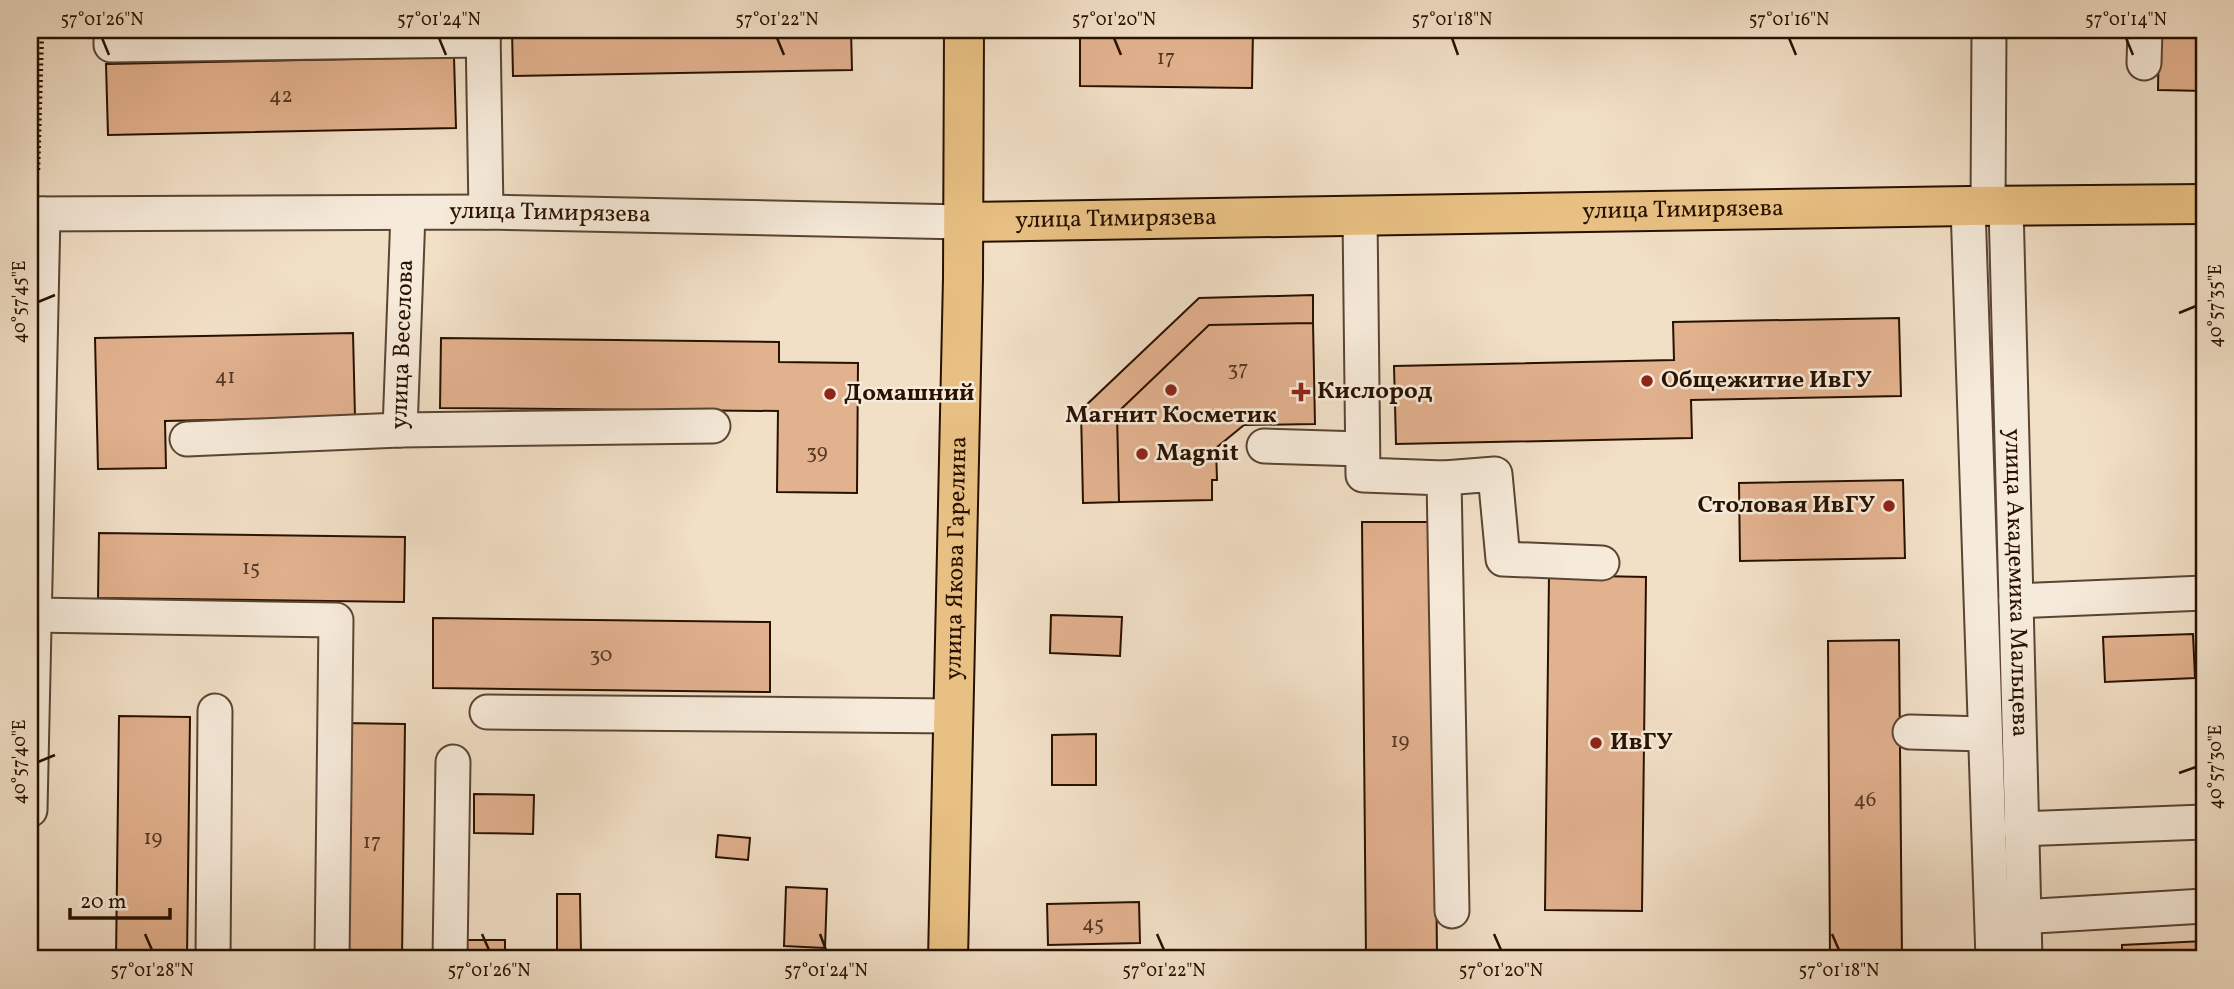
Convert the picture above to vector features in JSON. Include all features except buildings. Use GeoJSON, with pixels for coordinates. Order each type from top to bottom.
{"type":"FeatureCollection","features":[{"type":"Feature","properties":{"kind":"main road","name":"улица Якова Гарелина"},"geometry":{"type":"LineString","coordinates":[[948,959],[964,222],[964,30]]}},
{"type":"Feature","properties":{"kind":"main road","name":"улица Тимирязева"},"geometry":{"type":"LineString","coordinates":[[964,222],[2204,204]]}},
{"type":"Feature","properties":{"kind":"street"},"geometry":{"type":"LineString","coordinates":[[111,30],[111,45],[483,35],[486,212]]}},
{"type":"Feature","properties":{"kind":"street","name":"улица Академика Мальцева"},"geometry":{"type":"LineString","coordinates":[[1989,30],[1987,206],[2016,601],[2021,829],[2008,918],[2025,959]]}},
{"type":"Feature","properties":{"kind":"street"},"geometry":{"type":"LineString","coordinates":[[2144,63],[2145,30]]}},
{"type":"Feature","properties":{"kind":"street"},"geometry":{"type":"LineString","coordinates":[[1987,206],[1985,734],[2008,918],[1993,959]]}},
{"type":"Feature","properties":{"kind":"street","name":"улица Тимирязева"},"geometry":{"type":"LineString","coordinates":[[36,214],[486,212],[964,222]]}},
{"type":"Feature","properties":{"kind":"street","name":"улица Веселова"},"geometry":{"type":"LineString","coordinates":[[187,439],[400,430],[408,213]]}},
{"type":"Feature","properties":{"kind":"street"},"geometry":{"type":"LineString","coordinates":[[30,810],[36,214]]}},
{"type":"Feature","properties":{"kind":"street"},"geometry":{"type":"LineString","coordinates":[[1360,216],[1363,475],[1444,478],[1495,474],[1503,559],[1602,563]]}},
{"type":"Feature","properties":{"kind":"street"},"geometry":{"type":"LineString","coordinates":[[400,430],[713,426]]}},
{"type":"Feature","properties":{"kind":"street"},"geometry":{"type":"LineString","coordinates":[[1264,446],[1362,449]]}},
{"type":"Feature","properties":{"kind":"street"},"geometry":{"type":"LineString","coordinates":[[1444,478],[1452,911]]}},
{"type":"Feature","properties":{"kind":"street"},"geometry":{"type":"LineString","coordinates":[[2016,601],[2204,593]]}},
{"type":"Feature","properties":{"kind":"street"},"geometry":{"type":"LineString","coordinates":[[34,615],[336,620],[332,959]]}},
{"type":"Feature","properties":{"kind":"street"},"geometry":{"type":"LineString","coordinates":[[213,959],[215,710]]}},
{"type":"Feature","properties":{"kind":"street"},"geometry":{"type":"LineString","coordinates":[[487,712],[954,716]]}},
{"type":"Feature","properties":{"kind":"street"},"geometry":{"type":"LineString","coordinates":[[1910,732],[1985,734]]}},
{"type":"Feature","properties":{"kind":"street"},"geometry":{"type":"LineString","coordinates":[[450,959],[453,762]]}},
{"type":"Feature","properties":{"kind":"street"},"geometry":{"type":"LineString","coordinates":[[2021,829],[2204,822]]}},
{"type":"Feature","properties":{"kind":"street"},"geometry":{"type":"LineString","coordinates":[[2008,918],[2204,906]]}},
{"type":"Feature","properties":{"kind":"path"},"geometry":{"type":"LineString","coordinates":[[38,170],[42,30]]}},
{"type":"Feature","properties":{"kind":"path"},"geometry":{"type":"LineString","coordinates":[[30,127],[39,127]]}},
{"type":"Feature","properties":{"kind":"place","name":"Общежитие ИвГУ"},"geometry":{"type":"Point","coordinates":[1647,381]}},
{"type":"Feature","properties":{"kind":"place","name":"Магнит Косметик"},"geometry":{"type":"Point","coordinates":[1171,390]}},
{"type":"Feature","properties":{"kind":"place","name":"Кислород"},"geometry":{"type":"Point","coordinates":[1301,392]}},
{"type":"Feature","properties":{"kind":"place","name":"Домашний"},"geometry":{"type":"Point","coordinates":[830,394]}},
{"type":"Feature","properties":{"kind":"place","name":"Magnit"},"geometry":{"type":"Point","coordinates":[1142,454]}},
{"type":"Feature","properties":{"kind":"place","name":"Столовая ИвГУ"},"geometry":{"type":"Point","coordinates":[1889,506]}},
{"type":"Feature","properties":{"kind":"place","name":"ИвГУ"},"geometry":{"type":"Point","coordinates":[1596,743]}}]}
